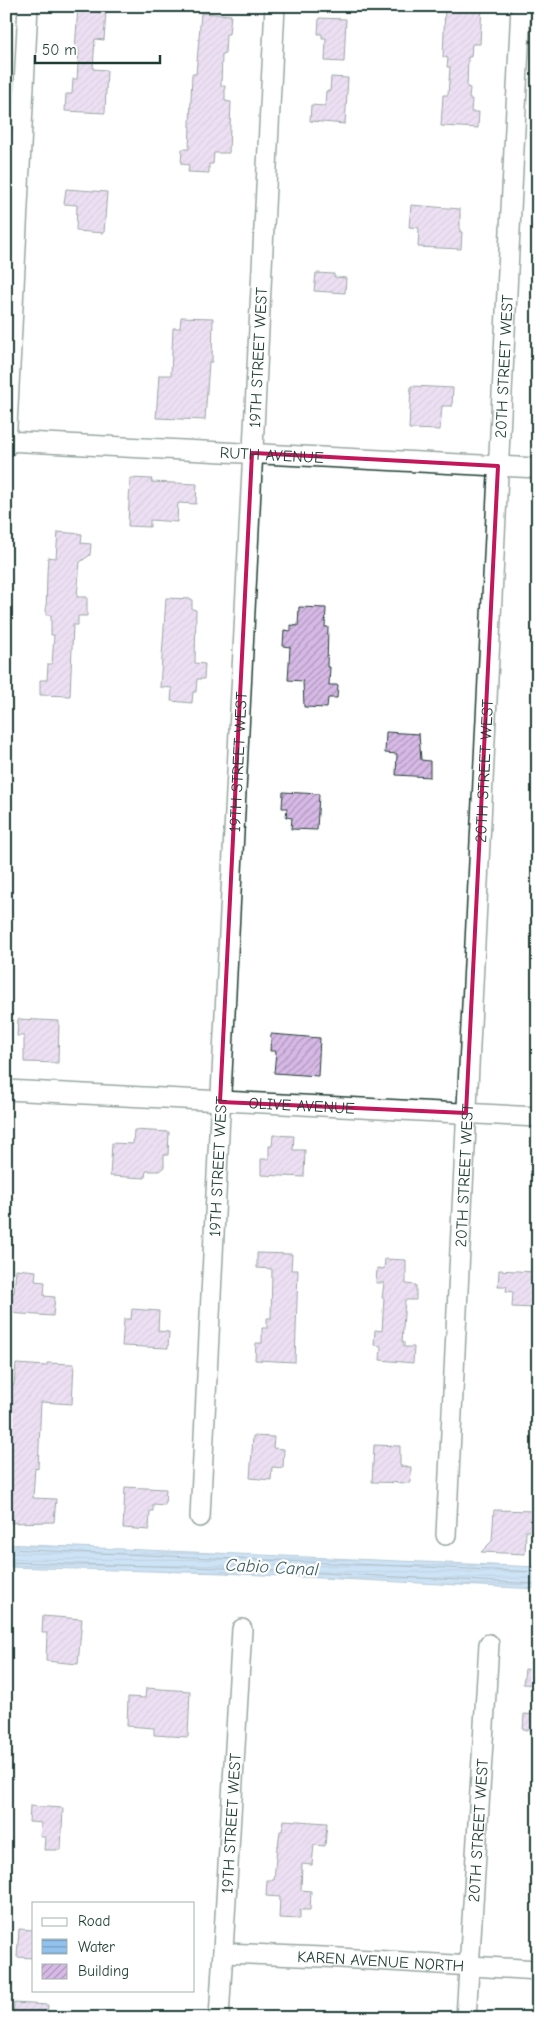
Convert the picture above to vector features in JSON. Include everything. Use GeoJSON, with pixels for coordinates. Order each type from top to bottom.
{"type":"FeatureCollection","features":[{"type":"Feature","properties":{"kind":"street"},"geometry":{"type":"LineString","coordinates":[[6,447],[28,6]]}},
{"type":"Feature","properties":{"kind":"street","name":"19TH STREET WEST"},"geometry":{"type":"LineString","coordinates":[[200,1517],[275,6]]}},
{"type":"Feature","properties":{"kind":"street","name":"20TH STREET WEST"},"geometry":{"type":"LineString","coordinates":[[446,1535],[521,6]]}},
{"type":"Feature","properties":{"kind":"street","name":"RUTH AVENUE"},"geometry":{"type":"LineString","coordinates":[[6,441],[538,468]]}},
{"type":"Feature","properties":{"kind":"street","name":"OLIVE AVENUE"},"geometry":{"type":"LineString","coordinates":[[6,1090],[538,1117]]}},
{"type":"Feature","properties":{"kind":"street","name":"19TH STREET WEST"},"geometry":{"type":"LineString","coordinates":[[219,2018],[242,1629]]}},
{"type":"Feature","properties":{"kind":"street","name":"20TH STREET WEST"},"geometry":{"type":"LineString","coordinates":[[466,2018],[489,1644]]}},
{"type":"Feature","properties":{"kind":"street","name":"KAREN AVENUE NORTH"},"geometry":{"type":"LineString","coordinates":[[223,1953],[538,1970]]}},
{"type":"Feature","properties":{"kind":"highlighted area"},"geometry":{"type":"Polygon","coordinates":[[[252,453],[498,466],[466,1113],[220,1102],[252,453]]]}},
{"type":"Feature","properties":{"kind":"water","name":"Cabio Canal"},"geometry":{"type":"Polygon","coordinates":[[[6,1544],[538,1567],[538,1589],[222,1573],[6,1567],[6,1544]]]}},
{"type":"Feature","properties":{"kind":"building"},"geometry":{"type":"Polygon","coordinates":[[[78,6],[98,6],[97,12],[106,12],[104,40],[95,39],[93,69],[107,70],[105,113],[65,111],[66,94],[72,94],[73,79],[77,79],[79,50],[75,50],[78,6]]]}},
{"type":"Feature","properties":{"kind":"building"},"geometry":{"type":"Polygon","coordinates":[[[445,6],[482,6],[480,44],[472,44],[471,57],[468,57],[467,87],[470,88],[469,99],[472,99],[471,112],[479,112],[478,128],[441,126],[443,95],[448,95],[450,67],[447,67],[448,58],[443,57],[445,6]]]}},
{"type":"Feature","properties":{"kind":"building"},"geometry":{"type":"Polygon","coordinates":[[[201,13],[231,15],[229,34],[226,34],[225,54],[222,54],[221,86],[225,86],[225,101],[231,102],[229,153],[214,153],[213,164],[209,164],[209,173],[188,172],[189,165],[181,164],[182,149],[189,149],[192,74],[196,74],[201,13]]]}},
{"type":"Feature","properties":{"kind":"building"},"geometry":{"type":"Polygon","coordinates":[[[319,18],[346,19],[344,62],[325,61],[326,38],[322,38],[322,34],[318,34],[319,18]]]}},
{"type":"Feature","properties":{"kind":"building"},"geometry":{"type":"Polygon","coordinates":[[[331,77],[348,78],[345,124],[310,121],[311,105],[325,106],[326,91],[330,91],[331,77]]]}},
{"type":"Feature","properties":{"kind":"building"},"geometry":{"type":"Polygon","coordinates":[[[66,189],[107,192],[104,233],[76,231],[77,205],[64,204],[66,189]]]}},
{"type":"Feature","properties":{"kind":"building"},"geometry":{"type":"Polygon","coordinates":[[[411,205],[460,209],[461,249],[418,247],[419,228],[409,227],[411,205]]]}},
{"type":"Feature","properties":{"kind":"building"},"geometry":{"type":"Polygon","coordinates":[[[316,273],[334,274],[334,277],[346,278],[345,293],[314,291],[316,273]]]}},
{"type":"Feature","properties":{"kind":"building"},"geometry":{"type":"Polygon","coordinates":[[[181,317],[213,318],[212,362],[209,362],[205,420],[156,418],[159,375],[171,375],[173,328],[180,328],[181,317]]]}},
{"type":"Feature","properties":{"kind":"building"},"geometry":{"type":"Polygon","coordinates":[[[411,386],[453,388],[452,406],[442,406],[440,430],[409,429],[411,386]]]}},
{"type":"Feature","properties":{"kind":"building"},"geometry":{"type":"Polygon","coordinates":[[[130,478],[152,479],[151,482],[197,484],[196,504],[178,503],[177,522],[150,520],[150,527],[128,526],[130,478]]]}},
{"type":"Feature","properties":{"kind":"building"},"geometry":{"type":"Polygon","coordinates":[[[58,532],[82,534],[81,543],[91,544],[90,555],[80,562],[77,597],[87,597],[87,616],[78,616],[78,625],[73,625],[70,696],[40,695],[40,680],[47,680],[48,664],[52,664],[54,635],[51,635],[51,615],[46,615],[47,573],[48,557],[56,558],[58,532]]]}},
{"type":"Feature","properties":{"kind":"building"},"geometry":{"type":"Polygon","coordinates":[[[166,598],[192,599],[192,609],[196,610],[195,663],[205,664],[204,679],[197,679],[196,692],[193,692],[192,703],[171,701],[172,688],[160,687],[166,598]]]}},
{"type":"Feature","properties":{"kind":"building"},"geometry":{"type":"Polygon","coordinates":[[[299,607],[326,608],[325,627],[328,627],[327,667],[330,667],[329,685],[338,685],[337,698],[328,698],[327,708],[304,707],[303,681],[288,680],[290,647],[283,646],[284,630],[291,631],[291,625],[298,626],[299,607]]]}},
{"type":"Feature","properties":{"kind":"building"},"geometry":{"type":"Polygon","coordinates":[[[386,732],[419,734],[421,760],[430,761],[430,777],[396,775],[397,754],[385,753],[386,732]]]}},
{"type":"Feature","properties":{"kind":"building"},"geometry":{"type":"Polygon","coordinates":[[[283,792],[319,794],[317,830],[291,829],[292,818],[286,817],[287,808],[282,808],[283,792]]]}},
{"type":"Feature","properties":{"kind":"building"},"geometry":{"type":"Polygon","coordinates":[[[18,1019],[59,1021],[58,1063],[24,1062],[24,1036],[17,1036],[18,1019]]]}},
{"type":"Feature","properties":{"kind":"building"},"geometry":{"type":"Polygon","coordinates":[[[271,1034],[320,1038],[318,1076],[274,1073],[276,1051],[270,1051],[271,1034]]]}},
{"type":"Feature","properties":{"kind":"building"},"geometry":{"type":"Polygon","coordinates":[[[134,1130],[169,1132],[168,1155],[164,1155],[164,1167],[159,1171],[146,1171],[145,1178],[110,1176],[112,1143],[133,1144],[134,1130]]]}},
{"type":"Feature","properties":{"kind":"building"},"geometry":{"type":"Polygon","coordinates":[[[273,1135],[294,1136],[293,1150],[305,1150],[304,1177],[261,1175],[261,1159],[269,1159],[269,1146],[272,1146],[273,1135]]]}},
{"type":"Feature","properties":{"kind":"building"},"geometry":{"type":"Polygon","coordinates":[[[257,1253],[292,1254],[291,1270],[298,1270],[295,1362],[255,1360],[256,1343],[262,1343],[262,1328],[267,1328],[267,1318],[271,1318],[272,1269],[257,1268],[257,1253]]]}},
{"type":"Feature","properties":{"kind":"building"},"geometry":{"type":"Polygon","coordinates":[[[385,1259],[406,1260],[406,1284],[416,1285],[416,1300],[405,1300],[402,1342],[404,1342],[404,1347],[414,1347],[413,1363],[380,1360],[381,1346],[374,1345],[375,1330],[382,1331],[384,1298],[382,1298],[384,1283],[376,1283],[377,1268],[384,1269],[385,1259]]]}},
{"type":"Feature","properties":{"kind":"building"},"geometry":{"type":"Polygon","coordinates":[[[16,1269],[36,1271],[35,1281],[45,1282],[44,1296],[55,1297],[53,1316],[6,1313],[6,1292],[14,1293],[16,1269]]]}},
{"type":"Feature","properties":{"kind":"building"},"geometry":{"type":"Polygon","coordinates":[[[499,1270],[535,1272],[533,1308],[512,1307],[513,1292],[506,1291],[507,1286],[498,1286],[499,1270]]]}},
{"type":"Feature","properties":{"kind":"building"},"geometry":{"type":"Polygon","coordinates":[[[132,1309],[159,1311],[158,1331],[169,1332],[168,1348],[122,1346],[124,1319],[131,1319],[132,1309]]]}},
{"type":"Feature","properties":{"kind":"building"},"geometry":{"type":"Polygon","coordinates":[[[47,1363],[74,1364],[72,1404],[41,1402],[38,1469],[35,1468],[33,1498],[56,1499],[54,1522],[7,1523],[6,1435],[11,1435],[12,1401],[9,1401],[10,1385],[14,1385],[16,1364],[47,1366],[47,1363]]]}},
{"type":"Feature","properties":{"kind":"building"},"geometry":{"type":"Polygon","coordinates":[[[253,1436],[274,1437],[273,1448],[284,1449],[283,1468],[272,1467],[271,1480],[250,1478],[253,1436]]]}},
{"type":"Feature","properties":{"kind":"building"},"geometry":{"type":"Polygon","coordinates":[[[374,1445],[400,1446],[400,1466],[411,1467],[410,1483],[372,1482],[374,1445]]]}},
{"type":"Feature","properties":{"kind":"building"},"geometry":{"type":"Polygon","coordinates":[[[125,1487],[166,1489],[165,1505],[153,1504],[153,1511],[150,1511],[149,1530],[123,1528],[125,1487]]]}},
{"type":"Feature","properties":{"kind":"building"},"geometry":{"type":"Polygon","coordinates":[[[494,1510],[537,1511],[536,1531],[526,1531],[525,1554],[481,1552],[492,1541],[494,1510]]]}},
{"type":"Feature","properties":{"kind":"building"},"geometry":{"type":"Polygon","coordinates":[[[43,1616],[82,1619],[78,1664],[46,1661],[47,1633],[42,1633],[43,1616]]]}},
{"type":"Feature","properties":{"kind":"building"},"geometry":{"type":"Polygon","coordinates":[[[525,1669],[538,1670],[538,1685],[523,1684],[525,1669]]]}},
{"type":"Feature","properties":{"kind":"building"},"geometry":{"type":"Polygon","coordinates":[[[146,1688],[190,1691],[188,1737],[154,1735],[154,1728],[127,1726],[128,1697],[145,1698],[146,1688]]]}},
{"type":"Feature","properties":{"kind":"building"},"geometry":{"type":"Polygon","coordinates":[[[524,1714],[538,1715],[538,1731],[523,1730],[524,1714]]]}},
{"type":"Feature","properties":{"kind":"building"},"geometry":{"type":"Polygon","coordinates":[[[30,1806],[63,1808],[61,1850],[44,1850],[45,1837],[40,1837],[41,1823],[29,1822],[30,1806]]]}},
{"type":"Feature","properties":{"kind":"building"},"geometry":{"type":"Polygon","coordinates":[[[284,1820],[327,1823],[325,1846],[314,1845],[312,1865],[302,1864],[301,1890],[311,1891],[310,1910],[300,1910],[300,1919],[279,1918],[280,1897],[266,1896],[267,1880],[274,1880],[277,1846],[284,1820]]]}},
{"type":"Feature","properties":{"kind":"building"},"geometry":{"type":"Polygon","coordinates":[[[19,1929],[32,1930],[32,1958],[17,1957],[19,1929]]]}},
{"type":"Feature","properties":{"kind":"building"},"geometry":{"type":"Polygon","coordinates":[[[14,2003],[48,2005],[47,2018],[13,2018],[14,2003]]]}}]}
